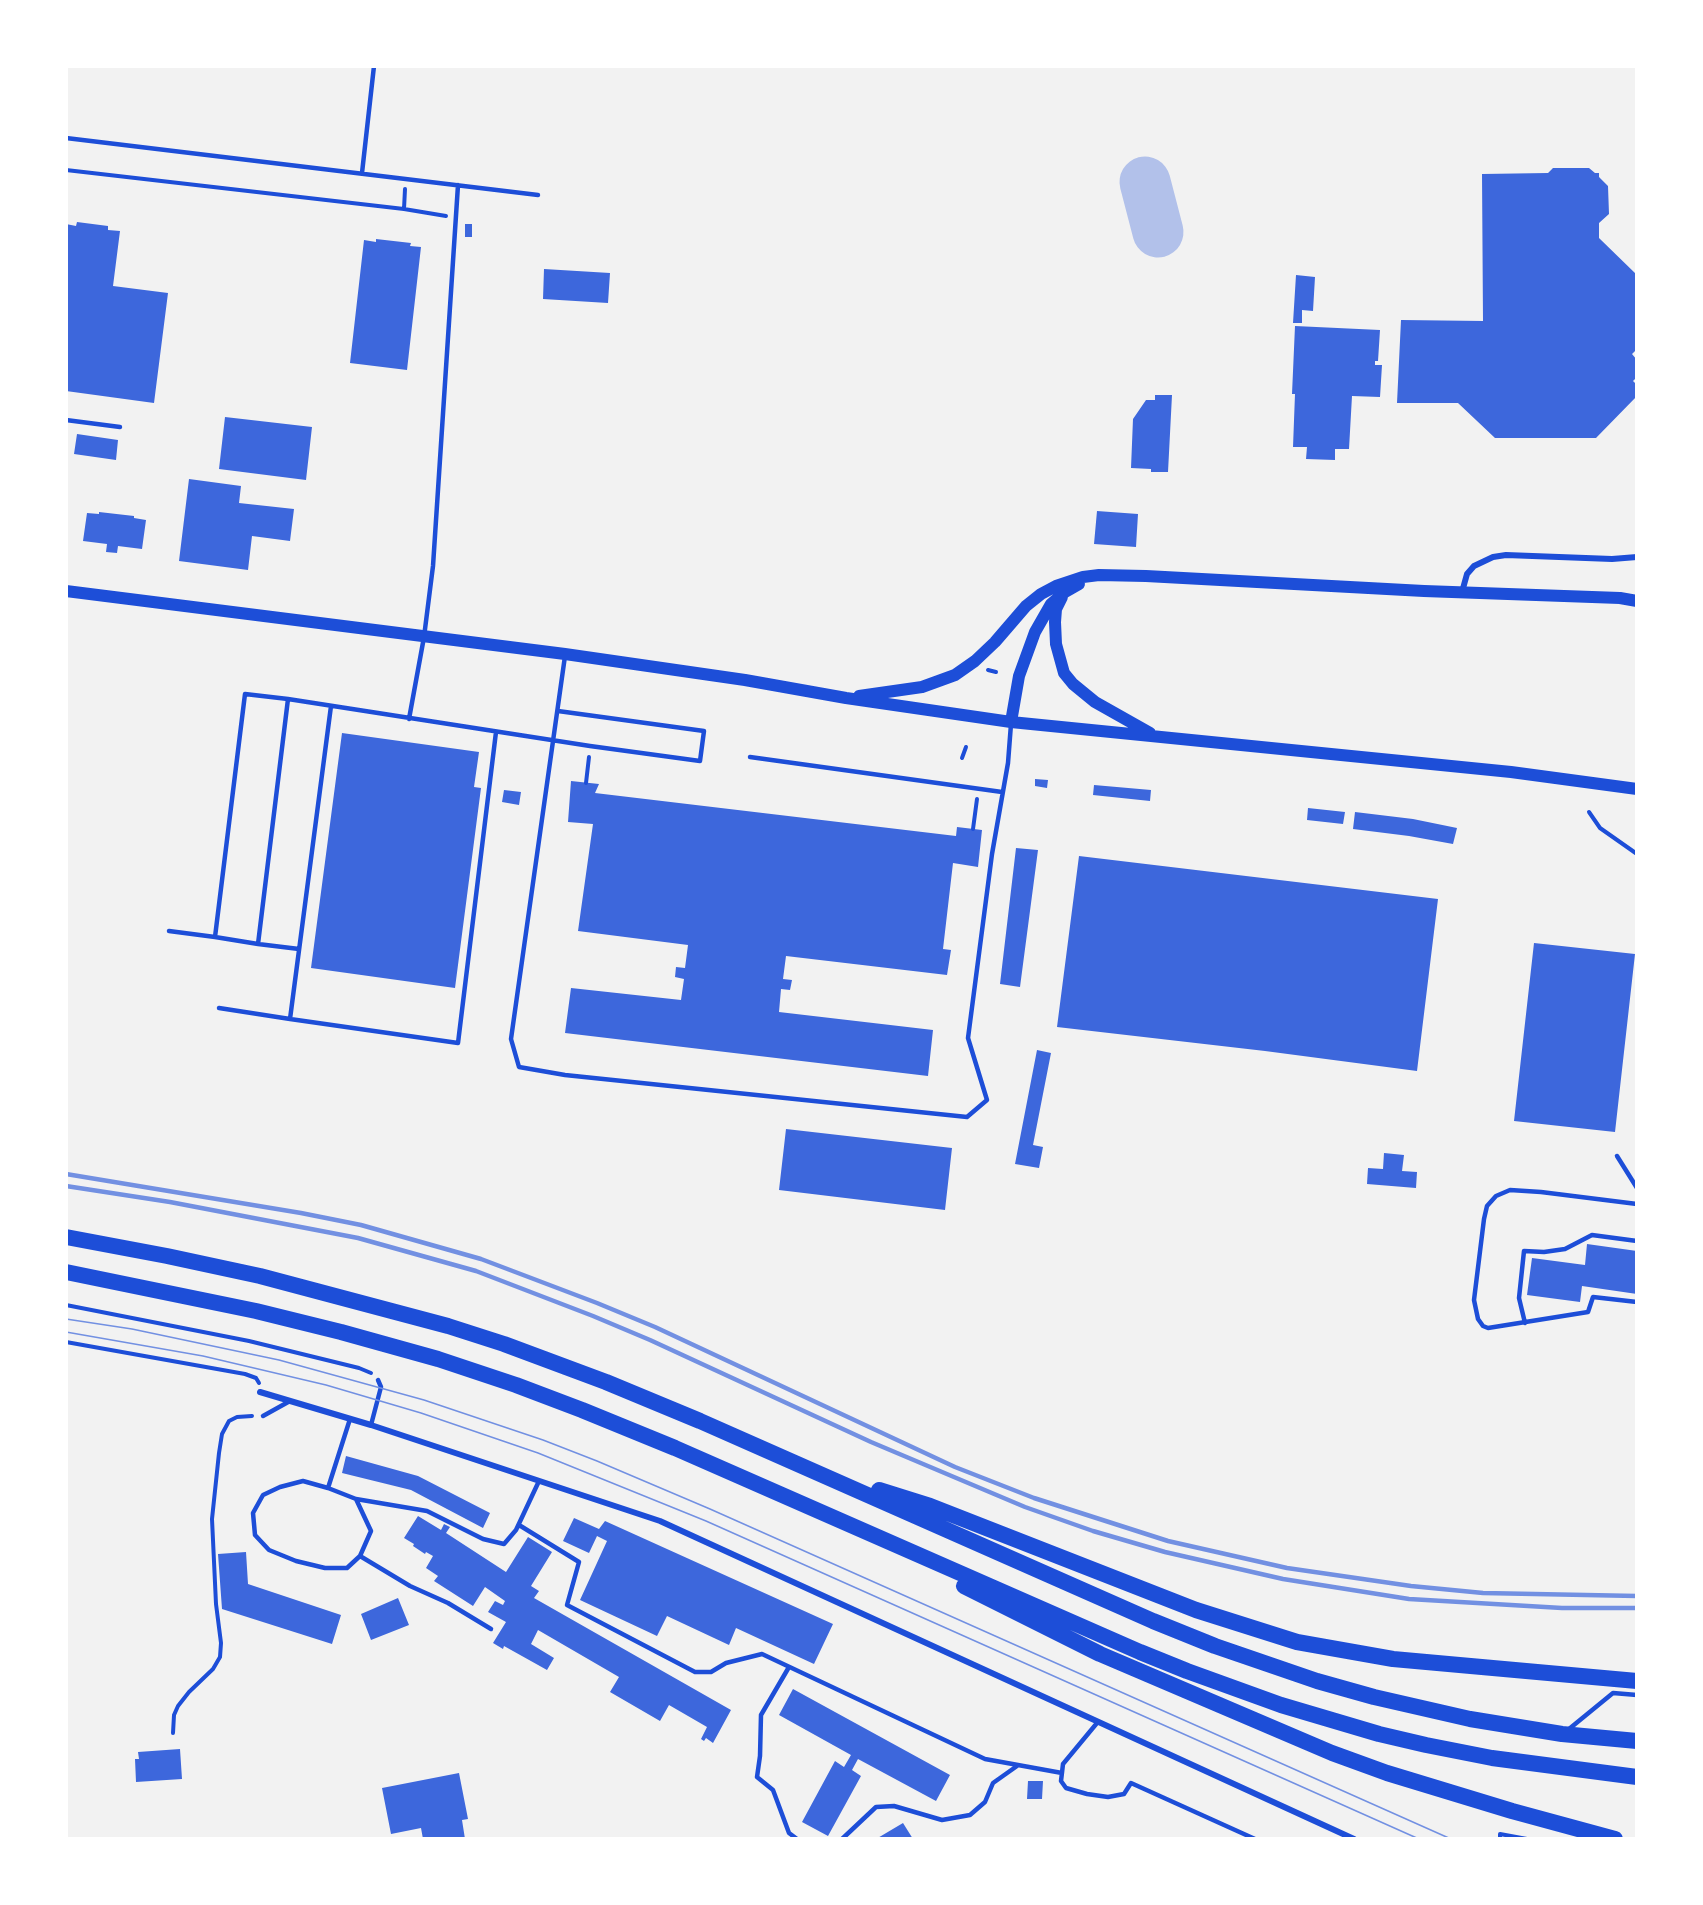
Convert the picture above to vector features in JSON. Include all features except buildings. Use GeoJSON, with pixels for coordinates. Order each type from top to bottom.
{"type":"FeatureCollection","features":[{"type":"Feature","properties":{"kind":"highway"},"geometry":{"type":"LineString","coordinates":[[66,1237],[260,1276],[448,1326],[606,1382],[795,1462],[1088,1593],[1215,1646],[1317,1681],[1470,1719],[1562,1734],[1637,1741]]}},
{"type":"Feature","properties":{"kind":"highway"},"geometry":{"type":"LineString","coordinates":[[66,1272],[256,1311],[340,1332],[449,1363],[582,1410],[1140,1652],[1281,1705],[1379,1734],[1437,1747],[1525,1763],[1637,1777]]}},
{"type":"Feature","properties":{"kind":"highway"},"geometry":{"type":"LineString","coordinates":[[795,1462],[930,1506],[1196,1610],[1298,1642],[1393,1659],[1637,1681]]}},
{"type":"Feature","properties":{"kind":"highway"},"geometry":{"type":"LineString","coordinates":[[894,1544],[944,1577],[1100,1654],[1294,1738],[1387,1773],[1615,1839]]}},
{"type":"Feature","properties":{"kind":"main road"},"geometry":{"type":"LineString","coordinates":[[1011,722],[1019,676],[1035,632],[1051,604],[1065,592],[1087,580],[1116,576]]}},
{"type":"Feature","properties":{"kind":"main road"},"geometry":{"type":"LineString","coordinates":[[846,699],[922,687],[955,675],[975,661],[1002,635],[1026,606],[1041,594],[1070,580],[1083,577],[1116,576],[1620,598],[1637,601]]}},
{"type":"Feature","properties":{"kind":"main road"},"geometry":{"type":"LineString","coordinates":[[66,591],[565,654],[745,680],[846,699],[1011,722],[1487,770],[1637,789]]}},
{"type":"Feature","properties":{"kind":"main road"},"geometry":{"type":"LineString","coordinates":[[1065,592],[1056,609],[1055,622],[1056,644],[1064,673],[1073,684],[1095,702],[1156,736]]}},
{"type":"Feature","properties":{"kind":"main road"},"geometry":{"type":"LineString","coordinates":[[1620,598],[1637,594]]}},
{"type":"Feature","properties":{"kind":"street"},"geometry":{"type":"LineString","coordinates":[[1462,592],[1467,574],[1474,566],[1492,557],[1506,555],[1612,559],[1637,557]]}},
{"type":"Feature","properties":{"kind":"street"},"geometry":{"type":"LineString","coordinates":[[260,1392],[371,1425],[660,1521],[1354,1839]]}},
{"type":"Feature","properties":{"kind":"lane"},"geometry":{"type":"LineString","coordinates":[[362,173],[374,66]]}},
{"type":"Feature","properties":{"kind":"lane"},"geometry":{"type":"LineString","coordinates":[[66,138],[538,195]]}},
{"type":"Feature","properties":{"kind":"lane"},"geometry":{"type":"LineString","coordinates":[[409,718],[424,637],[433,566],[458,185]]}},
{"type":"Feature","properties":{"kind":"lane"},"geometry":{"type":"LineString","coordinates":[[66,420],[120,427]]}},
{"type":"Feature","properties":{"kind":"lane"},"geometry":{"type":"LineString","coordinates":[[565,654],[511,1039],[519,1068],[565,1076],[968,1117],[987,1100],[968,1038],[1008,763],[1011,722]]}},
{"type":"Feature","properties":{"kind":"lane"},"geometry":{"type":"LineString","coordinates":[[214,938],[245,694],[700,761],[704,730],[558,711]]}},
{"type":"Feature","properties":{"kind":"lane"},"geometry":{"type":"LineString","coordinates":[[258,944],[288,699]]}},
{"type":"Feature","properties":{"kind":"lane"},"geometry":{"type":"LineString","coordinates":[[290,1019],[331,706]]}},
{"type":"Feature","properties":{"kind":"lane"},"geometry":{"type":"LineString","coordinates":[[219,1008],[458,1043],[496,732]]}},
{"type":"Feature","properties":{"kind":"lane"},"geometry":{"type":"LineString","coordinates":[[750,757],[1002,792]]}},
{"type":"Feature","properties":{"kind":"lane"},"geometry":{"type":"LineString","coordinates":[[170,931],[299,949]]}},
{"type":"Feature","properties":{"kind":"lane"},"geometry":{"type":"LineString","coordinates":[[1617,1156],[1637,1188]]}},
{"type":"Feature","properties":{"kind":"lane"},"geometry":{"type":"LineString","coordinates":[[1637,1204],[1510,1190],[1496,1196],[1487,1206],[1476,1283],[1476,1312],[1483,1326],[1488,1328],[1588,1312],[1593,1297],[1637,1302]]}},
{"type":"Feature","properties":{"kind":"lane"},"geometry":{"type":"LineString","coordinates":[[1525,1323],[1519,1298],[1524,1251],[1544,1252],[1565,1249],[1592,1235],[1637,1241]]}},
{"type":"Feature","properties":{"kind":"lane"},"geometry":{"type":"LineString","coordinates":[[371,1425],[381,1387],[378,1380]]}},
{"type":"Feature","properties":{"kind":"lane"},"geometry":{"type":"LineString","coordinates":[[263,1416],[290,1401]]}},
{"type":"Feature","properties":{"kind":"lane"},"geometry":{"type":"LineString","coordinates":[[328,1488],[350,1419]]}},
{"type":"Feature","properties":{"kind":"lane"},"geometry":{"type":"LineString","coordinates":[[356,1499],[372,1531],[360,1556],[347,1568],[326,1568],[296,1561],[269,1550],[255,1535],[254,1513],[263,1495],[280,1487],[303,1482],[328,1488],[356,1499],[427,1511],[483,1539],[504,1544],[519,1525],[539,1481]]}},
{"type":"Feature","properties":{"kind":"lane"},"geometry":{"type":"LineString","coordinates":[[519,1525],[579,1562],[567,1605],[695,1672],[711,1672],[726,1663],[762,1654],[985,1759],[1062,1773]]}},
{"type":"Feature","properties":{"kind":"lane"},"geometry":{"type":"LineString","coordinates":[[360,1556],[410,1586],[448,1603],[491,1629]]}},
{"type":"Feature","properties":{"kind":"lane"},"geometry":{"type":"LineString","coordinates":[[789,1667],[760,1715],[760,1756],[757,1777],[773,1790],[789,1833],[797,1839]]}},
{"type":"Feature","properties":{"kind":"lane"},"geometry":{"type":"LineString","coordinates":[[1562,1734],[1612,1693],[1637,1695]]}},
{"type":"Feature","properties":{"kind":"lane"},"geometry":{"type":"LineString","coordinates":[[1098,1723],[1063,1764],[1060,1781],[1066,1788],[1108,1797],[1124,1794],[1131,1782],[1255,1839]]}},
{"type":"Feature","properties":{"kind":"lane"},"geometry":{"type":"LineString","coordinates":[[842,1839],[876,1807],[894,1806],[942,1820],[970,1815],[985,1802],[993,1783],[1017,1766]]}},
{"type":"Feature","properties":{"kind":"path"},"geometry":{"type":"LineString","coordinates":[[66,170],[404,209],[446,216]]}},
{"type":"Feature","properties":{"kind":"path"},"geometry":{"type":"LineString","coordinates":[[404,209],[405,188]]}},
{"type":"Feature","properties":{"kind":"path"},"geometry":{"type":"LineString","coordinates":[[962,758],[966,747]]}},
{"type":"Feature","properties":{"kind":"path"},"geometry":{"type":"LineString","coordinates":[[586,783],[589,759]]}},
{"type":"Feature","properties":{"kind":"path"},"geometry":{"type":"LineString","coordinates":[[973,829],[977,798]]}},
{"type":"Feature","properties":{"kind":"path"},"geometry":{"type":"LineString","coordinates":[[1589,812],[1600,828],[1637,854]]}},
{"type":"Feature","properties":{"kind":"path"},"geometry":{"type":"LineString","coordinates":[[66,1305],[249,1341],[359,1368],[369,1372],[378,1380]]}},
{"type":"Feature","properties":{"kind":"path"},"geometry":{"type":"LineString","coordinates":[[66,1342],[245,1374],[259,1381],[260,1392]]}},
{"type":"Feature","properties":{"kind":"path"},"geometry":{"type":"LineString","coordinates":[[172,1733],[174,1715],[178,1706],[213,1669],[220,1657],[221,1643],[217,1618],[212,1519],[222,1434],[229,1421],[237,1417],[263,1416]]}},
{"type":"Feature","properties":{"kind":"path"},"geometry":{"type":"LineString","coordinates":[[1500,1839],[1500,1834],[1527,1839]]}},
{"type":"Feature","properties":{"kind":"taxiway"},"geometry":{"type":"LineString","coordinates":[[1145,182],[1158,232]]}},
{"type":"Feature","properties":{"kind":"tram line"},"geometry":{"type":"LineString","coordinates":[[66,1319],[132,1329],[279,1360],[424,1400],[543,1440],[710,1509],[1451,1839]]}},
{"type":"Feature","properties":{"kind":"tram line"},"geometry":{"type":"LineString","coordinates":[[66,1332],[203,1356],[326,1385],[421,1413],[538,1453],[706,1521],[1419,1839]]}},
{"type":"Feature","properties":{"kind":"railway"},"geometry":{"type":"LineString","coordinates":[[66,1174],[361,1225],[481,1259],[655,1327],[955,1467],[1034,1498],[1168,1541],[1287,1568],[1411,1586],[1483,1593],[1637,1596]]}},
{"type":"Feature","properties":{"kind":"railway"},"geometry":{"type":"LineString","coordinates":[[66,1186],[170,1202],[358,1238],[476,1271],[650,1340],[871,1442],[1025,1507],[1093,1531],[1165,1552],[1283,1579],[1409,1599],[1562,1608],[1637,1608]]}}]}
